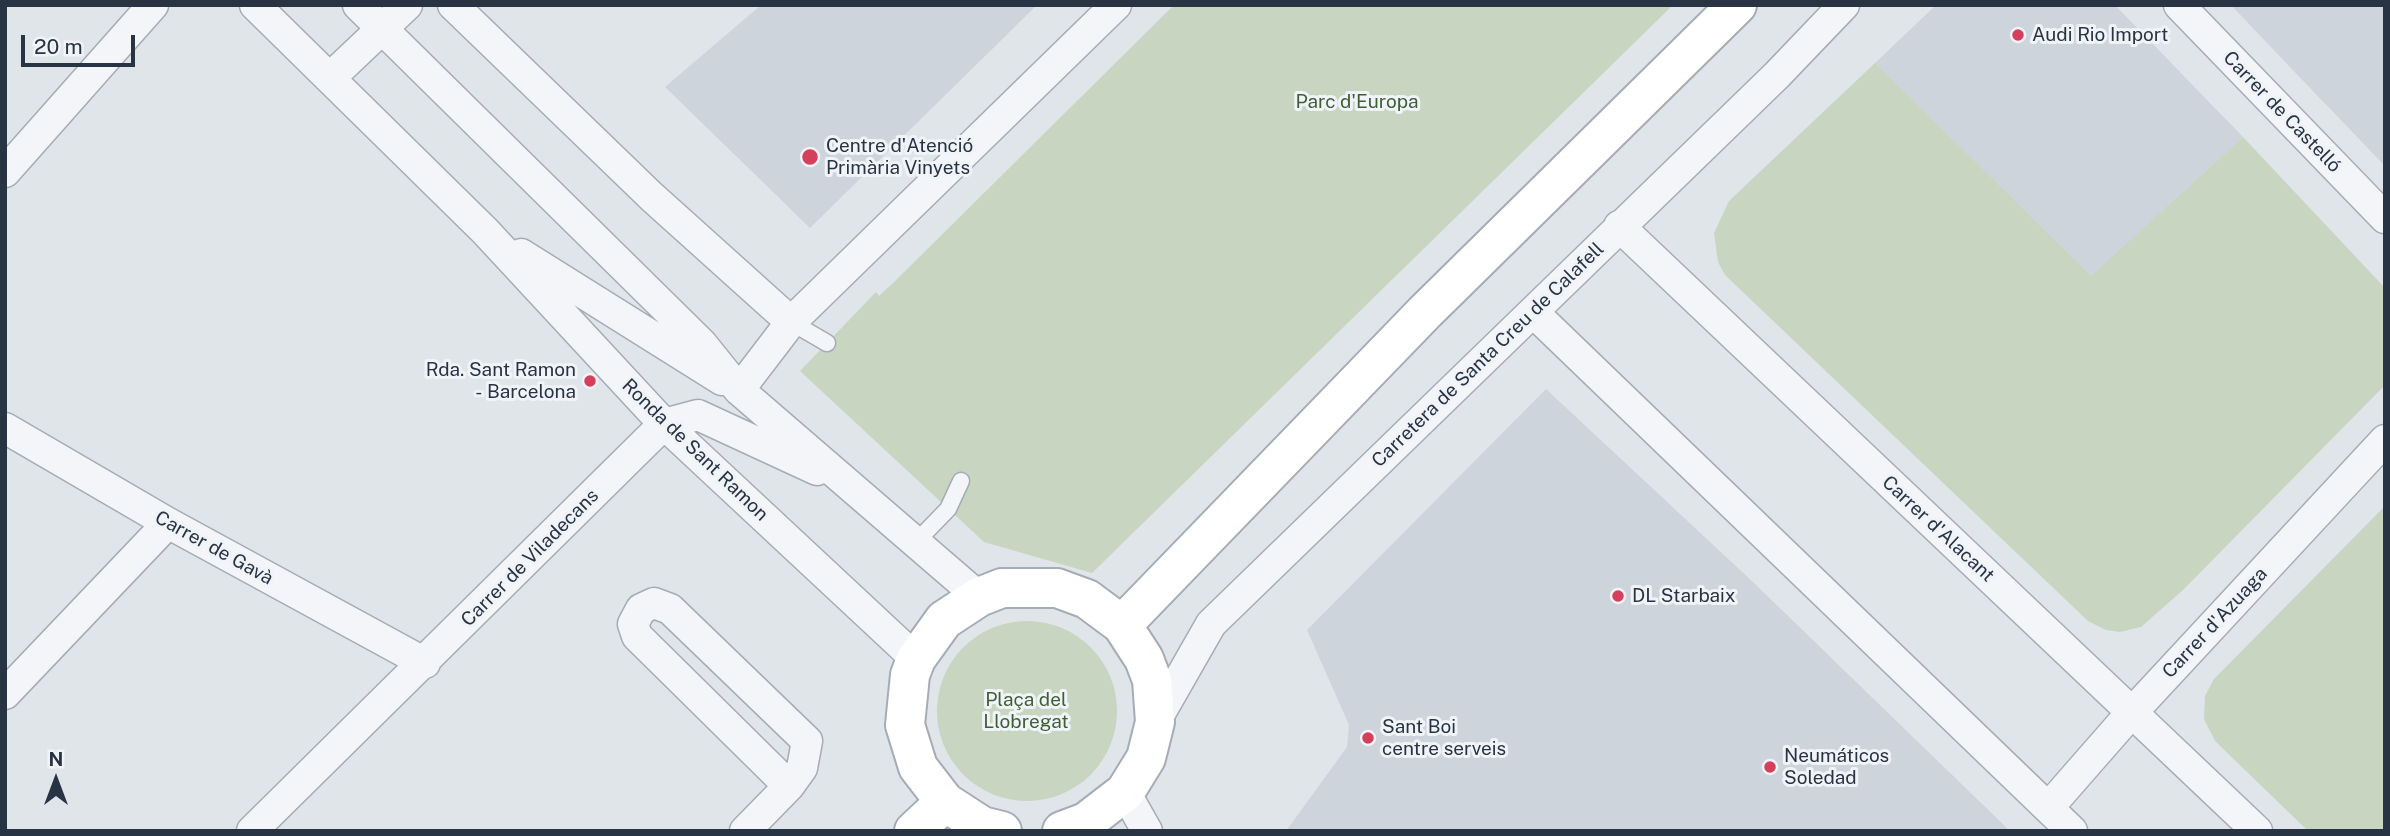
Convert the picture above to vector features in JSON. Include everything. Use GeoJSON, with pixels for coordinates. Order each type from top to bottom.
{"type":"FeatureCollection","features":[{"type":"Feature","properties":{"kind":"street"},"geometry":{"type":"LineString","coordinates":[[5,172],[153,5]]}},
{"type":"Feature","properties":{"kind":"street","name":"Ronda de Sant Ramon"},"geometry":{"type":"LineString","coordinates":[[255,5],[485,231],[664,424],[916,659]]}},
{"type":"Feature","properties":{"kind":"street","name":"Ronda de Sant Ramon"},"geometry":{"type":"LineString","coordinates":[[358,5],[702,344],[739,390]]}},
{"type":"Feature","properties":{"kind":"street"},"geometry":{"type":"LineString","coordinates":[[330,78],[407,5]]}},
{"type":"Feature","properties":{"kind":"street"},"geometry":{"type":"LineString","coordinates":[[453,5],[625,171],[791,323]]}},
{"type":"Feature","properties":{"kind":"street"},"geometry":{"type":"LineString","coordinates":[[739,390],[791,323],[1116,5]]}},
{"type":"Feature","properties":{"kind":"street"},"geometry":{"type":"LineString","coordinates":[[1122,625],[1425,312],[1737,5]]}},
{"type":"Feature","properties":{"kind":"street","name":"Carretera de Santa Creu de Calafell"},"geometry":{"type":"LineString","coordinates":[[1155,722],[1211,624],[1777,75],[1844,5]]}},
{"type":"Feature","properties":{"kind":"street","name":"Carrer de Castelló"},"geometry":{"type":"LineString","coordinates":[[2179,5],[2385,218]]}},
{"type":"Feature","properties":{"kind":"street","name":"Carrer d'Alacant"},"geometry":{"type":"LineString","coordinates":[[1619,226],[2257,831]]}},
{"type":"Feature","properties":{"kind":"street","name":"Ronda de Sant Ramon"},"geometry":{"type":"LineString","coordinates":[[485,231],[739,390],[979,597]]}},
{"type":"Feature","properties":{"kind":"street"},"geometry":{"type":"LineString","coordinates":[[1533,312],[2072,831]]}},
{"type":"Feature","properties":{"kind":"street"},"geometry":{"type":"LineString","coordinates":[[664,424],[698,415],[849,484]]}},
{"type":"Feature","properties":{"kind":"street","name":"Carrer de Viladecans"},"geometry":{"type":"LineString","coordinates":[[252,831],[664,424]]}},
{"type":"Feature","properties":{"kind":"street","name":"Carrer de Gavà"},"geometry":{"type":"LineString","coordinates":[[5,428],[168,523],[425,663]]}},
{"type":"Feature","properties":{"kind":"street","name":"Carrer d'Azuaga"},"geometry":{"type":"LineString","coordinates":[[2048,808],[2132,712],[2385,440]]}},
{"type":"Feature","properties":{"kind":"street"},"geometry":{"type":"LineString","coordinates":[[5,694],[168,523]]}},
{"type":"Feature","properties":{"kind":"street"},"geometry":{"type":"LineString","coordinates":[[1002,831],[982,826],[945,802],[918,767],[905,725],[910,675],[916,659],[944,620],[979,597],[1002,589],[1057,589],[1087,599],[1122,625],[1144,659],[1152,680],[1155,722],[1146,758],[1125,792],[1080,828]]}},
{"type":"Feature","properties":{"kind":"street"},"geometry":{"type":"LineString","coordinates":[[745,831],[789,786],[802,768],[807,741],[670,608],[654,603],[641,608],[633,624],[637,636],[789,786]]}},
{"type":"Feature","properties":{"kind":"street"},"geometry":{"type":"LineString","coordinates":[[1125,792],[1147,831]]}},
{"type":"Feature","properties":{"kind":"street"},"geometry":{"type":"LineString","coordinates":[[914,831],[945,802]]}},
{"type":"Feature","properties":{"kind":"lane"},"geometry":{"type":"LineString","coordinates":[[791,323],[827,342]]}},
{"type":"Feature","properties":{"kind":"lane"},"geometry":{"type":"LineString","coordinates":[[916,542],[948,509],[961,481]]}},
{"type":"Feature","properties":{"kind":"shaded area","name":"Centre d'Atenció Primària Vinyets"},"geometry":{"type":"Polygon","coordinates":[[[761,5],[1037,5],[810,228],[665,87],[761,5]]]}},
{"type":"Feature","properties":{"kind":"shaded area"},"geometry":{"type":"Polygon","coordinates":[[[1936,5],[2115,5],[2243,137],[2091,277],[1875,63],[1936,5]]]}},
{"type":"Feature","properties":{"kind":"shaded area"},"geometry":{"type":"Polygon","coordinates":[[[2231,5],[2385,5],[2385,166],[2287,64],[2231,5]]]}},
{"type":"Feature","properties":{"kind":"shaded area"},"geometry":{"type":"Polygon","coordinates":[[[1546,389],[1754,583],[2010,831],[1286,831],[1347,747],[1349,725],[1307,630],[1546,389]]]}},
{"type":"Feature","properties":{"kind":"green space","name":"Parc d'Europa"},"geometry":{"type":"Polygon","coordinates":[[[1174,5],[1673,5],[1092,573],[984,542],[800,371],[876,292],[879,296],[893,283],[1174,5]]]}},
{"type":"Feature","properties":{"kind":"green space"},"geometry":{"type":"Polygon","coordinates":[[[1875,63],[2091,276],[2243,137],[2385,288],[2385,385],[2183,590],[2141,627],[2120,632],[2106,630],[2088,621],[1725,275],[1718,262],[1714,233],[1729,201],[1875,63]]]}},
{"type":"Feature","properties":{"kind":"green space"},"geometry":{"type":"Polygon","coordinates":[[[2385,506],[2385,831],[2308,831],[2215,741],[2204,719],[2205,696],[2214,679],[2385,506]]]}},
{"type":"Feature","properties":{"kind":"green space","name":"Plaça del Llobregat"},"geometry":{"type":"Polygon","coordinates":[[[1027,621],[1061,628],[1091,647],[1110,677],[1117,711],[1110,745],[1091,775],[1061,794],[1027,801],[993,794],[963,775],[944,745],[937,711],[944,677],[963,647],[993,628],[1027,621]]]}},
{"type":"Feature","properties":{"kind":"place","name":"Audi Rio Import"},"geometry":{"type":"Point","coordinates":[2018,35]}},
{"type":"Feature","properties":{"kind":"place","name":"Centre d'Atenció Primària Vinyets"},"geometry":{"type":"Point","coordinates":[810,157]}},
{"type":"Feature","properties":{"kind":"place","name":"Rda. Sant Ramon - Barcelona"},"geometry":{"type":"Point","coordinates":[590,381]}},
{"type":"Feature","properties":{"kind":"place","name":"DL Starbaix"},"geometry":{"type":"Point","coordinates":[1618,596]}},
{"type":"Feature","properties":{"kind":"place","name":"Sant Boi centre serveis"},"geometry":{"type":"Point","coordinates":[1368,738]}},
{"type":"Feature","properties":{"kind":"place","name":"Neumáticos Soledad"},"geometry":{"type":"Point","coordinates":[1770,767]}}]}
